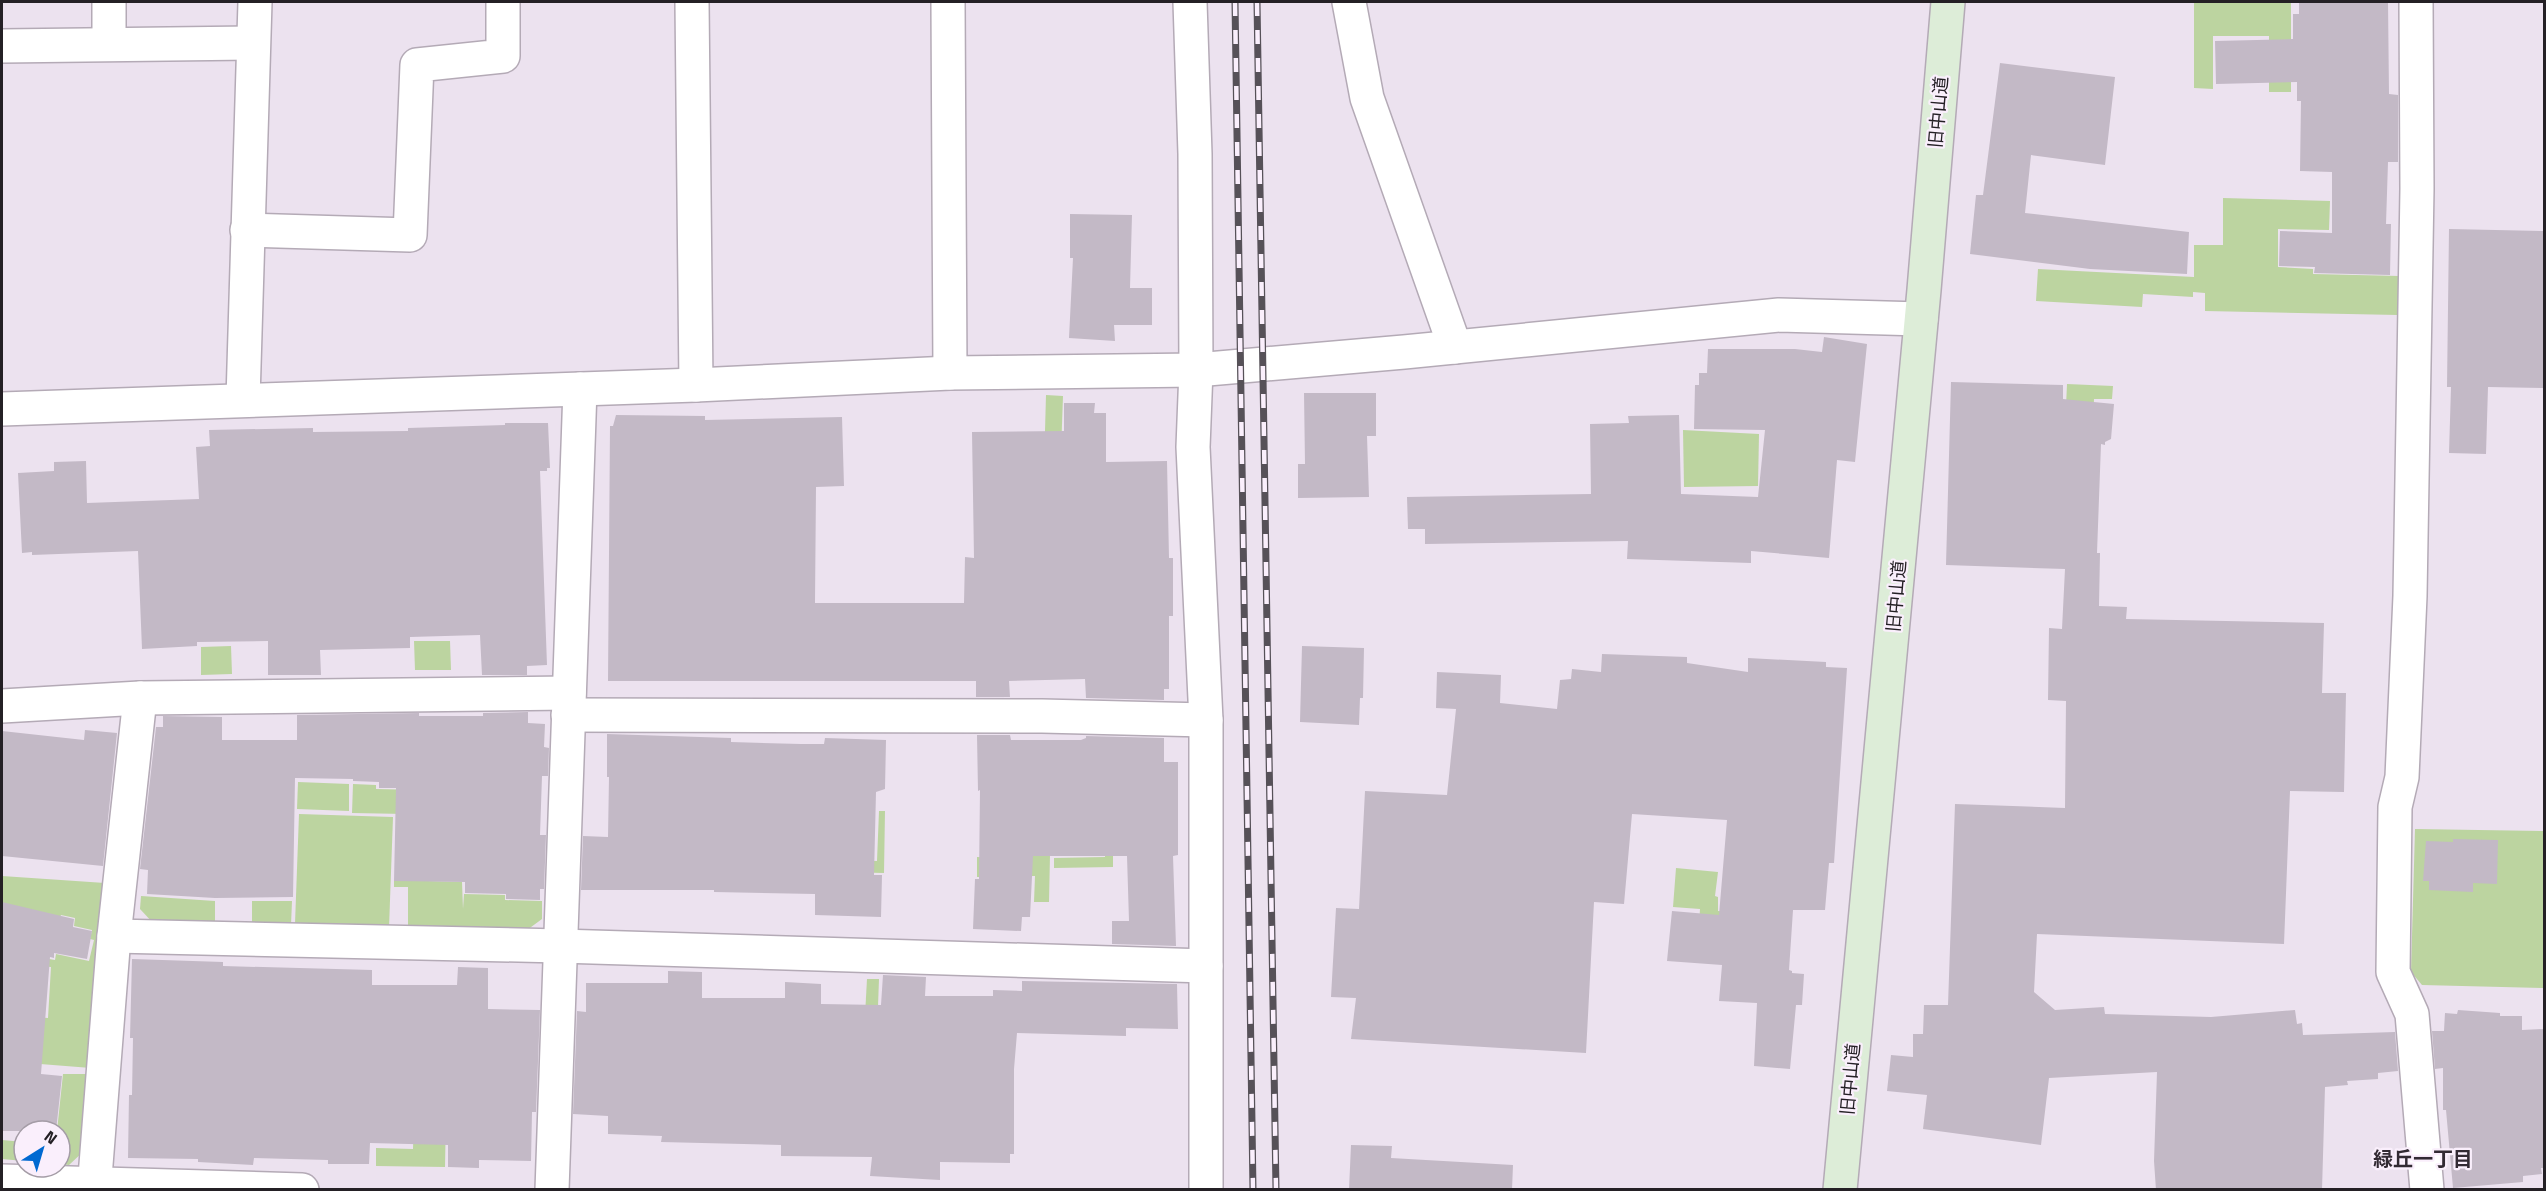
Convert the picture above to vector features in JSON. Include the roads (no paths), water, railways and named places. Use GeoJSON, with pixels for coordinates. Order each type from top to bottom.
{"type":"FeatureCollection","features":[{"type":"Feature","properties":{"kind":"main road","name":"旧中山道"},"geometry":{"type":"LineString","coordinates":[[1840,1190],[1921,319],[1948,2]]}},
{"type":"Feature","properties":{"kind":"street"},"geometry":{"type":"LineString","coordinates":[[109,2],[110,45]]}},
{"type":"Feature","properties":{"kind":"street"},"geometry":{"type":"LineString","coordinates":[[243,399],[255,2]]}},
{"type":"Feature","properties":{"kind":"street"},"geometry":{"type":"LineString","coordinates":[[252,43],[263,2]]}},
{"type":"Feature","properties":{"kind":"street"},"geometry":{"type":"LineString","coordinates":[[247,230],[410,235],[417,64],[503,56],[503,2]]}},
{"type":"Feature","properties":{"kind":"street"},"geometry":{"type":"LineString","coordinates":[[692,2],[696,385]]}},
{"type":"Feature","properties":{"kind":"street"},"geometry":{"type":"LineString","coordinates":[[948,2],[950,373]]}},
{"type":"Feature","properties":{"kind":"street"},"geometry":{"type":"LineString","coordinates":[[1190,2],[1195,154],[1196,370],[1193,447],[1206,720],[1206,1190]]}},
{"type":"Feature","properties":{"kind":"street"},"geometry":{"type":"LineString","coordinates":[[1349,2],[1367,98],[1455,347]]}},
{"type":"Feature","properties":{"kind":"street"},"geometry":{"type":"LineString","coordinates":[[2416,2],[2417,189],[2410,584],[2402,777],[2395,807],[2393,972],[2412,1014],[2427,1190]]}},
{"type":"Feature","properties":{"kind":"street"},"geometry":{"type":"LineString","coordinates":[[2,46],[252,43]]}},
{"type":"Feature","properties":{"kind":"street"},"geometry":{"type":"LineString","coordinates":[[2,409],[696,385],[950,373],[1196,370],[1779,315],[1921,319]]}},
{"type":"Feature","properties":{"kind":"street"},"geometry":{"type":"LineString","coordinates":[[552,1190],[580,389]]}},
{"type":"Feature","properties":{"kind":"street"},"geometry":{"type":"LineString","coordinates":[[2,706],[140,698],[569,704],[1206,720]]}},
{"type":"Feature","properties":{"kind":"street"},"geometry":{"type":"LineString","coordinates":[[94,1187],[114,936],[140,698]]}},
{"type":"Feature","properties":{"kind":"street"},"geometry":{"type":"LineString","coordinates":[[114,936],[560,946],[1206,966]]}},
{"type":"Feature","properties":{"kind":"street"},"geometry":{"type":"LineString","coordinates":[[2,1181],[94,1187],[302,1190]]}},
{"type":"Feature","properties":{"kind":"railway"},"geometry":{"type":"LineString","coordinates":[[1235,2],[1253,1190]]}},
{"type":"Feature","properties":{"kind":"railway"},"geometry":{"type":"LineString","coordinates":[[1257,2],[1276,1190]]}},
{"type":"Feature","properties":{"kind":"district","name":"緑丘一丁目"},"geometry":{"type":"Point","coordinates":[2423,1158]}}]}
